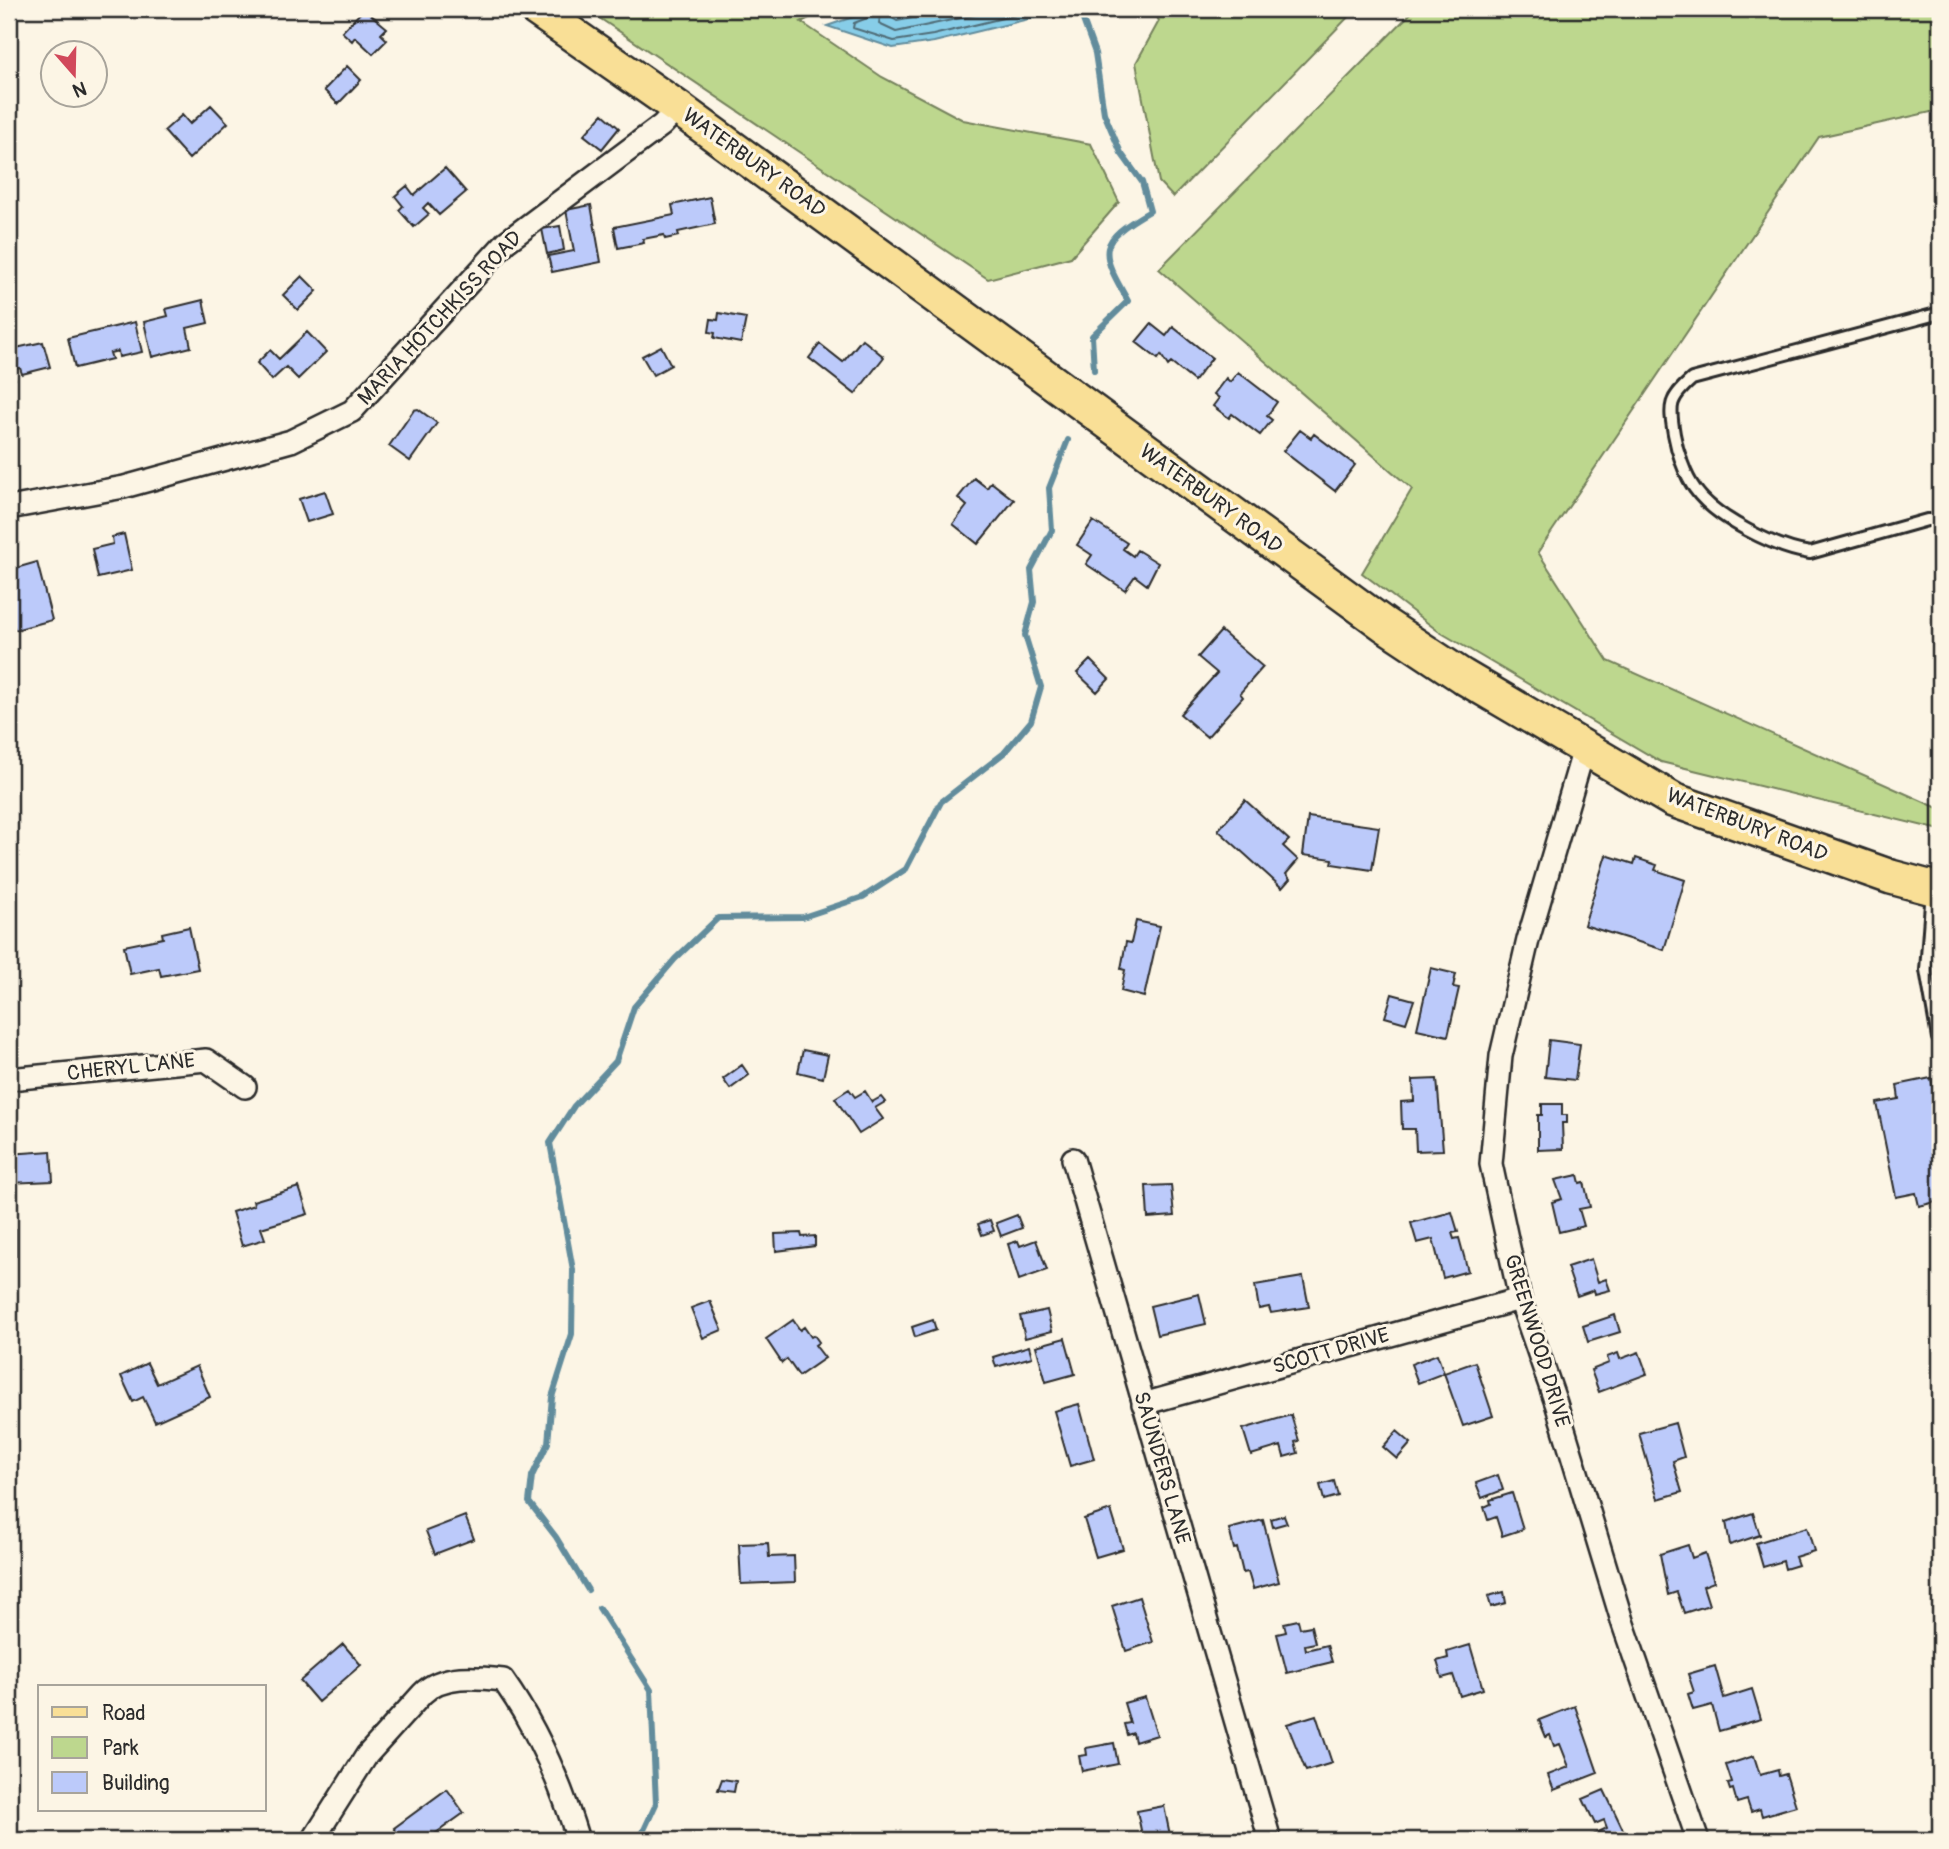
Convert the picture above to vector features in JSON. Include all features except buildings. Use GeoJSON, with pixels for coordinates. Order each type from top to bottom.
{"type":"FeatureCollection","features":[{"type":"Feature","properties":{"kind":"main road","name":"WATERBURY ROAD"},"geometry":{"type":"LineString","coordinates":[[536,9],[678,108],[1385,625],[1462,676],[1673,800],[1782,841],[1936,889]]}},
{"type":"Feature","properties":{"kind":"street","name":"MARIA HOTCHKISS ROAD"},"geometry":{"type":"LineString","coordinates":[[9,508],[124,487],[291,441],[352,411],[506,242],[662,125],[678,108]]}},
{"type":"Feature","properties":{"kind":"street","name":"GREENWOOD DRIVE"},"geometry":{"type":"LineString","coordinates":[[1584,749],[1528,940],[1501,1056],[1491,1164],[1520,1299],[1556,1403],[1623,1624],[1698,1840]]}},
{"type":"Feature","properties":{"kind":"street","name":"CHERYL LANE"},"geometry":{"type":"LineString","coordinates":[[9,1079],[206,1060],[245,1087]]}},
{"type":"Feature","properties":{"kind":"street","name":"SAUNDERS LANE"},"geometry":{"type":"LineString","coordinates":[[1073,1159],[1270,1840]]}},
{"type":"Feature","properties":{"kind":"street","name":"SCOTT DRIVE"},"geometry":{"type":"LineString","coordinates":[[1143,1404],[1520,1299]]}},
{"type":"Feature","properties":{"kind":"street"},"geometry":{"type":"LineString","coordinates":[[313,1840],[367,1755],[422,1694],[428,1688],[467,1676],[503,1680],[517,1699],[554,1774],[578,1840]]}},
{"type":"Feature","properties":{"kind":"lane"},"geometry":{"type":"LineString","coordinates":[[1940,313],[1692,379],[1677,392],[1670,406],[1676,445],[1694,489],[1725,518],[1794,551],[1810,553],[1927,520],[1940,520]]}},
{"type":"Feature","properties":{"kind":"lane"},"geometry":{"type":"LineString","coordinates":[[1936,889],[1926,970],[1939,1038]]}},
{"type":"Feature","properties":{"kind":"green space"},"geometry":{"type":"Polygon","coordinates":[[[586,9],[828,9],[801,22],[882,77],[963,120],[1091,144],[1119,202],[1071,257],[988,279],[586,9]]]}},
{"type":"Feature","properties":{"kind":"green space"},"geometry":{"type":"Polygon","coordinates":[[[1153,9],[1356,9],[1173,197],[1159,182],[1136,63],[1159,21],[1153,9]]]}},
{"type":"Feature","properties":{"kind":"green space"},"geometry":{"type":"Polygon","coordinates":[[[1415,9],[1940,9],[1940,110],[1819,137],[1538,552],[1608,661],[1940,809],[1940,830],[1661,762],[1438,631],[1362,573],[1412,489],[1159,269],[1415,9]]]}},
{"type":"Feature","properties":{"kind":"water"},"geometry":{"type":"Polygon","coordinates":[[[876,9],[1070,9],[934,42],[893,48],[827,26],[876,9]]]}},
{"type":"Feature","properties":{"kind":"waterway"},"geometry":{"type":"LineString","coordinates":[[1079,9],[1095,53],[1104,113],[1121,153],[1142,182],[1150,211],[1120,231],[1108,248],[1112,270],[1128,301],[1092,336],[1094,370]]}},
{"type":"Feature","properties":{"kind":"waterway"},"geometry":{"type":"LineString","coordinates":[[588,1590],[556,1537],[529,1502],[532,1476],[548,1443],[552,1397],[572,1334],[573,1270],[550,1143],[574,1106],[616,1061],[634,1007],[675,959],[718,918],[803,917],[863,897],[906,869],[941,802],[1004,753],[1031,721],[1041,687],[1025,635],[1034,602],[1031,570],[1052,530],[1049,488],[1068,440]]}},
{"type":"Feature","properties":{"kind":"waterway"},"geometry":{"type":"LineString","coordinates":[[599,1608],[651,1690],[656,1804],[643,1832],[633,1840]]}}]}
